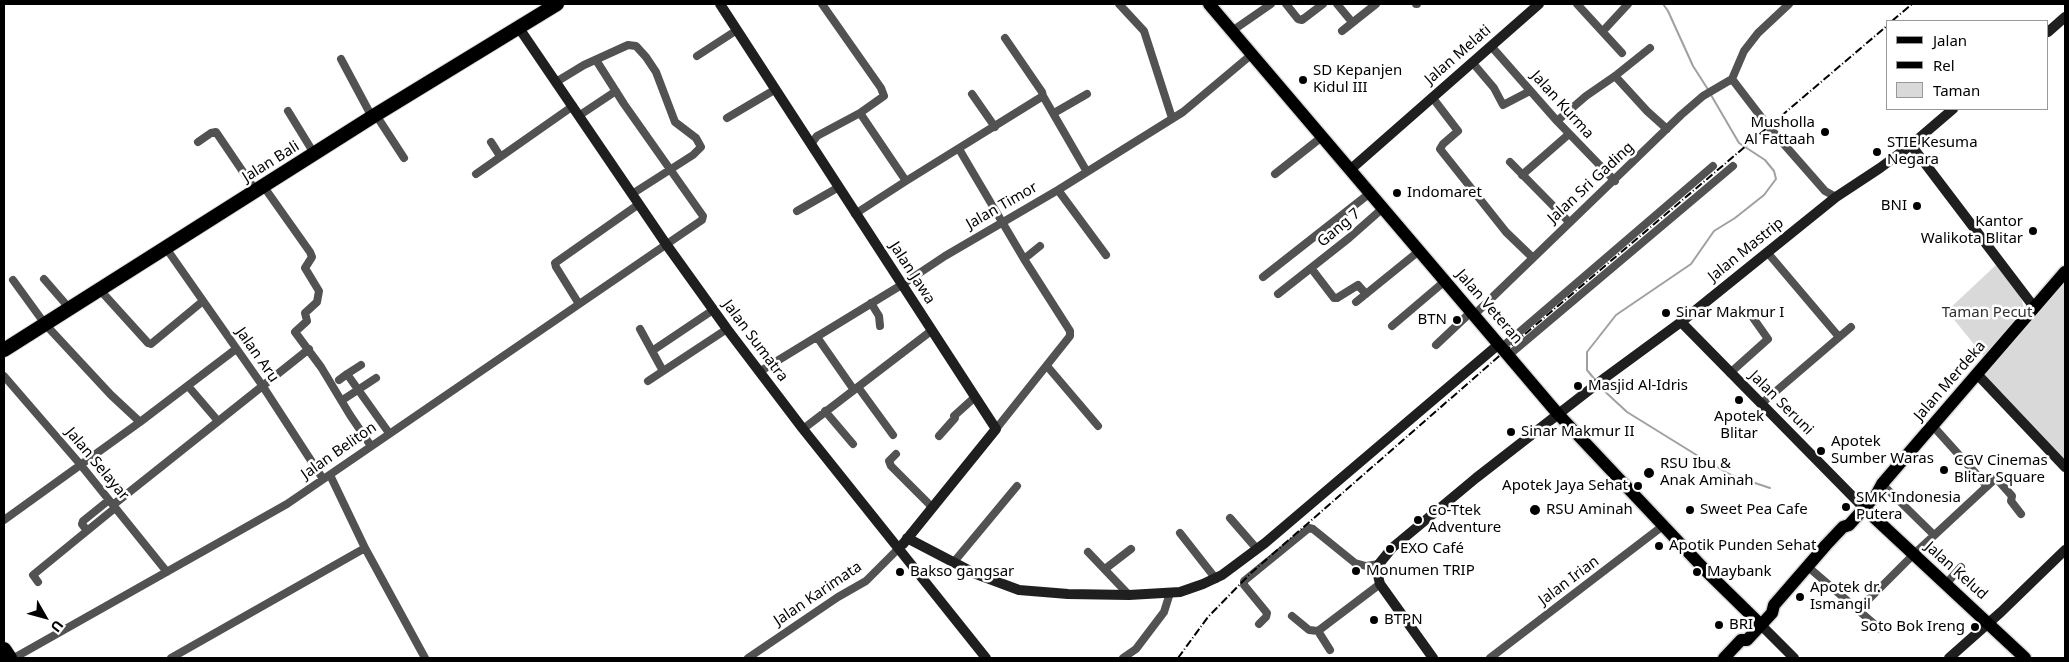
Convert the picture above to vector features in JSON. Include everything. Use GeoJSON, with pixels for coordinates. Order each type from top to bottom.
{"type":"FeatureCollection","features":[{"type":"Feature","properties":{"kind":"highway","name":"Jalan Bali"},"geometry":{"type":"LineString","coordinates":[[4,350],[374,116],[557,4]]}},
{"type":"Feature","properties":{"kind":"highway"},"geometry":{"type":"LineString","coordinates":[[4,649],[12,658]]}},
{"type":"Feature","properties":{"kind":"main road","name":"Jalan Jawa"},"geometry":{"type":"LineString","coordinates":[[720,4],[996,429]]}},
{"type":"Feature","properties":{"kind":"main road","name":"Jalan Veteran"},"geometry":{"type":"LineString","coordinates":[[1209,4],[1558,414],[1707,572],[1758,623]]}},
{"type":"Feature","properties":{"kind":"main road","name":"Jalan Melati"},"geometry":{"type":"LineString","coordinates":[[1351,169],[1539,4]]}},
{"type":"Feature","properties":{"kind":"main road"},"geometry":{"type":"LineString","coordinates":[[2049,31],[2065,17]]}},
{"type":"Feature","properties":{"kind":"main road","name":"Jalan Sumatra"},"geometry":{"type":"LineString","coordinates":[[519,28],[574,106],[666,244],[727,329],[803,428],[986,658]]}},
{"type":"Feature","properties":{"kind":"main road","name":"Jalan Mastrip"},"geometry":{"type":"LineString","coordinates":[[1380,564],[1392,548],[1476,478],[1588,390],[1681,322],[1832,200],[1880,168],[1952,110]]}},
{"type":"Feature","properties":{"kind":"main road"},"geometry":{"type":"LineString","coordinates":[[1911,144],[2034,307]]}},
{"type":"Feature","properties":{"kind":"main road","name":"Jalan Merdeka"},"geometry":{"type":"LineString","coordinates":[[1724,658],[1741,640],[1747,640],[1758,623],[1772,613],[1774,604],[1843,527],[1849,525],[1862,506],[1876,495],[1880,486],[2065,272]]}},
{"type":"Feature","properties":{"kind":"main road","name":"Jalan Seruni"},"geometry":{"type":"LineString","coordinates":[[1681,322],[1862,506]]}},
{"type":"Feature","properties":{"kind":"main road"},"geometry":{"type":"LineString","coordinates":[[907,538],[952,563],[1019,590],[1068,594],[1129,595],[1175,593],[1216,579],[1257,549],[1402,428],[1503,349]]}},
{"type":"Feature","properties":{"kind":"main road"},"geometry":{"type":"LineString","coordinates":[[1977,374],[2065,467]]}},
{"type":"Feature","properties":{"kind":"main road"},"geometry":{"type":"LineString","coordinates":[[899,548],[996,429]]}},
{"type":"Feature","properties":{"kind":"main road","name":"Jalan Kelud"},"geometry":{"type":"LineString","coordinates":[[1862,506],[2025,658]]}},
{"type":"Feature","properties":{"kind":"main road"},"geometry":{"type":"LineString","coordinates":[[1949,658],[2001,612],[2065,550]]}},
{"type":"Feature","properties":{"kind":"main road"},"geometry":{"type":"LineString","coordinates":[[1380,564],[1377,571],[1380,584],[1433,658]]}},
{"type":"Feature","properties":{"kind":"main road"},"geometry":{"type":"LineString","coordinates":[[1758,623],[1794,658]]}},
{"type":"Feature","properties":{"kind":"street"},"geometry":{"type":"LineString","coordinates":[[810,144],[816,136],[860,112],[882,98],[884,93],[822,4]]}},
{"type":"Feature","properties":{"kind":"street"},"geometry":{"type":"LineString","coordinates":[[1120,4],[1144,31],[1173,118]]}},
{"type":"Feature","properties":{"kind":"street"},"geometry":{"type":"LineString","coordinates":[[1232,31],[1272,4]]}},
{"type":"Feature","properties":{"kind":"street"},"geometry":{"type":"LineString","coordinates":[[1286,4],[1298,19],[1302,20],[1324,4]]}},
{"type":"Feature","properties":{"kind":"street"},"geometry":{"type":"LineString","coordinates":[[1337,4],[1352,22]]}},
{"type":"Feature","properties":{"kind":"street"},"geometry":{"type":"LineString","coordinates":[[1342,30],[1376,4]]}},
{"type":"Feature","properties":{"kind":"street"},"geometry":{"type":"LineString","coordinates":[[1577,4],[1622,52]]}},
{"type":"Feature","properties":{"kind":"street"},"geometry":{"type":"LineString","coordinates":[[1603,31],[1628,4]]}},
{"type":"Feature","properties":{"kind":"street"},"geometry":{"type":"LineString","coordinates":[[1789,4],[1758,33],[1744,51],[1732,79],[1768,126],[1832,200]]}},
{"type":"Feature","properties":{"kind":"street"},"geometry":{"type":"LineString","coordinates":[[696,56],[737,30]]}},
{"type":"Feature","properties":{"kind":"street"},"geometry":{"type":"LineString","coordinates":[[1005,38],[1042,92],[1087,172]]}},
{"type":"Feature","properties":{"kind":"street"},"geometry":{"type":"LineString","coordinates":[[556,82],[596,60],[632,45],[636,46],[646,57],[656,72],[674,122],[696,138],[701,147],[699,151],[632,194]]}},
{"type":"Feature","properties":{"kind":"street","name":"Jalan Kurma"},"geometry":{"type":"LineString","coordinates":[[1491,46],[1557,121],[1615,181]]}},
{"type":"Feature","properties":{"kind":"street"},"geometry":{"type":"LineString","coordinates":[[1557,121],[1586,96],[1650,48]]}},
{"type":"Feature","properties":{"kind":"street","name":"Jalan Timor"},"geometry":{"type":"LineString","coordinates":[[759,372],[903,284],[944,256],[1058,190],[1183,112],[1251,55]]}},
{"type":"Feature","properties":{"kind":"street"},"geometry":{"type":"LineString","coordinates":[[341,59],[374,116],[404,158]]}},
{"type":"Feature","properties":{"kind":"street"},"geometry":{"type":"LineString","coordinates":[[596,60],[671,170]]}},
{"type":"Feature","properties":{"kind":"street"},"geometry":{"type":"LineString","coordinates":[[1472,62],[1494,88],[1504,105],[1530,91]]}},
{"type":"Feature","properties":{"kind":"street"},"geometry":{"type":"LineString","coordinates":[[1615,76],[1647,111],[1667,129]]}},
{"type":"Feature","properties":{"kind":"street","name":"Jalan Sri Gading"},"geometry":{"type":"LineString","coordinates":[[1436,344],[1473,314],[1703,96],[1732,79]]}},
{"type":"Feature","properties":{"kind":"street"},"geometry":{"type":"LineString","coordinates":[[727,118],[776,89]]}},
{"type":"Feature","properties":{"kind":"street"},"geometry":{"type":"LineString","coordinates":[[580,115],[616,91]]}},
{"type":"Feature","properties":{"kind":"street"},"geometry":{"type":"LineString","coordinates":[[972,94],[995,127]]}},
{"type":"Feature","properties":{"kind":"street"},"geometry":{"type":"LineString","coordinates":[[1054,113],[1087,94]]}},
{"type":"Feature","properties":{"kind":"street"},"geometry":{"type":"LineString","coordinates":[[855,214],[906,180],[960,149],[1043,96]]}},
{"type":"Feature","properties":{"kind":"street"},"geometry":{"type":"LineString","coordinates":[[1432,98],[1458,132],[1443,144],[1440,149],[1506,232],[1533,258]]}},
{"type":"Feature","properties":{"kind":"street"},"geometry":{"type":"LineString","coordinates":[[476,174],[574,106]]}},
{"type":"Feature","properties":{"kind":"street"},"geometry":{"type":"LineString","coordinates":[[288,111],[315,155]]}},
{"type":"Feature","properties":{"kind":"street"},"geometry":{"type":"LineString","coordinates":[[860,112],[906,180]]}},
{"type":"Feature","properties":{"kind":"street"},"geometry":{"type":"LineString","coordinates":[[198,142],[211,133],[216,132],[312,256],[305,268],[319,291],[317,302],[306,313],[307,321],[295,332],[309,349],[371,446]]}},
{"type":"Feature","properties":{"kind":"street"},"geometry":{"type":"LineString","coordinates":[[1522,175],[1570,134]]}},
{"type":"Feature","properties":{"kind":"street"},"geometry":{"type":"LineString","coordinates":[[1275,174],[1323,136]]}},
{"type":"Feature","properties":{"kind":"street"},"geometry":{"type":"LineString","coordinates":[[491,142],[500,156]]}},
{"type":"Feature","properties":{"kind":"street"},"geometry":{"type":"LineString","coordinates":[[960,149],[1024,259],[1070,332],[1070,336],[996,429]]}},
{"type":"Feature","properties":{"kind":"street"},"geometry":{"type":"LineString","coordinates":[[1510,162],[1570,222]]}},
{"type":"Feature","properties":{"kind":"street"},"geometry":{"type":"LineString","coordinates":[[1503,349],[1713,166]]}},
{"type":"Feature","properties":{"kind":"street"},"geometry":{"type":"LineString","coordinates":[[1503,349],[1733,166]]}},
{"type":"Feature","properties":{"kind":"street","name":"Jalan Beliton"},"geometry":{"type":"LineString","coordinates":[[12,658],[288,504],[702,220],[703,217],[671,170]]}},
{"type":"Feature","properties":{"kind":"street"},"geometry":{"type":"LineString","coordinates":[[797,211],[839,187]]}},
{"type":"Feature","properties":{"kind":"street"},"geometry":{"type":"LineString","coordinates":[[1058,190],[1106,255]]}},
{"type":"Feature","properties":{"kind":"street"},"geometry":{"type":"LineString","coordinates":[[1263,277],[1370,192]]}},
{"type":"Feature","properties":{"kind":"street"},"geometry":{"type":"LineString","coordinates":[[579,304],[555,264],[639,204]]}},
{"type":"Feature","properties":{"kind":"street","name":"Gang 7"},"geometry":{"type":"LineString","coordinates":[[1278,294],[1383,208]]}},
{"type":"Feature","properties":{"kind":"street"},"geometry":{"type":"LineString","coordinates":[[1024,259],[1040,246]]}},
{"type":"Feature","properties":{"kind":"street","name":"Jalan Aru"},"geometry":{"type":"LineString","coordinates":[[166,248],[327,477],[426,658]]}},
{"type":"Feature","properties":{"kind":"street"},"geometry":{"type":"LineString","coordinates":[[1356,302],[1420,251]]}},
{"type":"Feature","properties":{"kind":"street"},"geometry":{"type":"LineString","coordinates":[[1767,252],[1839,337]]}},
{"type":"Feature","properties":{"kind":"street"},"geometry":{"type":"LineString","coordinates":[[1311,268],[1334,298],[1358,285],[1366,294]]}},
{"type":"Feature","properties":{"kind":"street"},"geometry":{"type":"LineString","coordinates":[[44,279],[70,309]]}},
{"type":"Feature","properties":{"kind":"street"},"geometry":{"type":"LineString","coordinates":[[13,280],[21,298],[111,395],[140,422]]}},
{"type":"Feature","properties":{"kind":"street"},"geometry":{"type":"LineString","coordinates":[[1392,326],[1445,281]]}},
{"type":"Feature","properties":{"kind":"street"},"geometry":{"type":"LineString","coordinates":[[100,290],[146,342],[151,344],[203,301]]}},
{"type":"Feature","properties":{"kind":"street"},"geometry":{"type":"LineString","coordinates":[[871,303],[879,316],[880,326]]}},
{"type":"Feature","properties":{"kind":"street"},"geometry":{"type":"LineString","coordinates":[[652,350],[713,310]]}},
{"type":"Feature","properties":{"kind":"street"},"geometry":{"type":"LineString","coordinates":[[1730,373],[1768,339],[1751,315]]}},
{"type":"Feature","properties":{"kind":"street"},"geometry":{"type":"LineString","coordinates":[[1761,404],[1851,327]]}},
{"type":"Feature","properties":{"kind":"street"},"geometry":{"type":"LineString","coordinates":[[640,329],[663,371]]}},
{"type":"Feature","properties":{"kind":"street"},"geometry":{"type":"LineString","coordinates":[[648,381],[727,329]]}},
{"type":"Feature","properties":{"kind":"street"},"geometry":{"type":"LineString","coordinates":[[803,428],[931,331]]}},
{"type":"Feature","properties":{"kind":"street"},"geometry":{"type":"LineString","coordinates":[[816,337],[893,435]]}},
{"type":"Feature","properties":{"kind":"street"},"geometry":{"type":"LineString","coordinates":[[4,520],[140,422],[236,349]]}},
{"type":"Feature","properties":{"kind":"street"},"geometry":{"type":"LineString","coordinates":[[38,582],[33,575],[112,504],[309,349]]}},
{"type":"Feature","properties":{"kind":"street"},"geometry":{"type":"LineString","coordinates":[[339,380],[361,365]]}},
{"type":"Feature","properties":{"kind":"street"},"geometry":{"type":"LineString","coordinates":[[1047,366],[1098,426]]}},
{"type":"Feature","properties":{"kind":"street"},"geometry":{"type":"LineString","coordinates":[[348,374],[390,433]]}},
{"type":"Feature","properties":{"kind":"street","name":"Jalan Selayar"},"geometry":{"type":"LineString","coordinates":[[4,376],[80,464],[167,572]]}},
{"type":"Feature","properties":{"kind":"street"},"geometry":{"type":"LineString","coordinates":[[344,399],[376,378]]}},
{"type":"Feature","properties":{"kind":"street"},"geometry":{"type":"LineString","coordinates":[[188,386],[218,421]]}},
{"type":"Feature","properties":{"kind":"street"},"geometry":{"type":"LineString","coordinates":[[939,436],[955,418],[954,416],[975,396]]}},
{"type":"Feature","properties":{"kind":"street"},"geometry":{"type":"LineString","coordinates":[[826,411],[853,444]]}},
{"type":"Feature","properties":{"kind":"street"},"geometry":{"type":"LineString","coordinates":[[1933,426],[1987,486]]}},
{"type":"Feature","properties":{"kind":"street"},"geometry":{"type":"LineString","coordinates":[[896,454],[889,461],[891,466],[932,507]]}},
{"type":"Feature","properties":{"kind":"street"},"geometry":{"type":"LineString","coordinates":[[1858,610],[1914,554],[1996,478],[2012,496],[2011,501],[2021,514]]}},
{"type":"Feature","properties":{"kind":"street"},"geometry":{"type":"LineString","coordinates":[[952,563],[1017,486]]}},
{"type":"Feature","properties":{"kind":"street"},"geometry":{"type":"LineString","coordinates":[[1880,486],[1934,535]]}},
{"type":"Feature","properties":{"kind":"street"},"geometry":{"type":"LineString","coordinates":[[85,528],[82,524],[83,521],[112,504]]}},
{"type":"Feature","properties":{"kind":"street"},"geometry":{"type":"LineString","coordinates":[[1230,518],[1257,549]]}},
{"type":"Feature","properties":{"kind":"street","name":"Jalan Irian"},"geometry":{"type":"LineString","coordinates":[[1490,658],[1664,525]]}},
{"type":"Feature","properties":{"kind":"street"},"geometry":{"type":"LineString","coordinates":[[1259,624],[1266,617],[1267,613],[1244,585],[1244,581],[1309,528],[1313,529],[1355,563],[1366,566],[1380,564]]}},
{"type":"Feature","properties":{"kind":"street"},"geometry":{"type":"LineString","coordinates":[[1180,533],[1216,579]]}},
{"type":"Feature","properties":{"kind":"street"},"geometry":{"type":"LineString","coordinates":[[174,658],[365,548]]}},
{"type":"Feature","properties":{"kind":"street","name":"Jalan Karimata"},"geometry":{"type":"LineString","coordinates":[[748,658],[838,597],[866,581],[899,548]]}},
{"type":"Feature","properties":{"kind":"street"},"geometry":{"type":"LineString","coordinates":[[1105,569],[1130,548]]}},
{"type":"Feature","properties":{"kind":"street"},"geometry":{"type":"LineString","coordinates":[[1088,552],[1129,595]]}},
{"type":"Feature","properties":{"kind":"street"},"geometry":{"type":"LineString","coordinates":[[1807,566],[1880,629]]}},
{"type":"Feature","properties":{"kind":"street"},"geometry":{"type":"LineString","coordinates":[[1946,584],[1960,566]]}},
{"type":"Feature","properties":{"kind":"street"},"geometry":{"type":"LineString","coordinates":[[1318,632],[1380,584]]}},
{"type":"Feature","properties":{"kind":"street"},"geometry":{"type":"LineString","coordinates":[[1123,658],[1136,649],[1159,619],[1175,593]]}},
{"type":"Feature","properties":{"kind":"street"},"geometry":{"type":"LineString","coordinates":[[1292,616],[1309,630],[1318,632],[1330,650]]}},
{"type":"Feature","properties":{"kind":"green space","name":"Taman Pecut"},"geometry":{"type":"Polygon","coordinates":[[[1996,265],[2021,297],[2024,308],[2021,315],[1986,359],[1947,311],[1996,265]]]}},
{"type":"Feature","properties":{"kind":"green space"},"geometry":{"type":"Polygon","coordinates":[[[2065,276],[2065,463],[1980,374],[2065,276]]]}},
{"type":"Feature","properties":{"kind":"waterway"},"geometry":{"type":"LineString","coordinates":[[1663,4],[1693,66],[1709,91]]}},
{"type":"Feature","properties":{"kind":"waterway"},"geometry":{"type":"LineString","coordinates":[[1596,381],[1587,370],[1587,352],[1616,315],[1691,264],[1714,231],[1735,218],[1764,195],[1776,179],[1774,171],[1765,160],[1739,143],[1711,95]]}},
{"type":"Feature","properties":{"kind":"waterway"},"geometry":{"type":"LineString","coordinates":[[1600,387],[1627,412],[1703,459],[1731,475],[1770,488]]}},
{"type":"Feature","properties":{"kind":"railway"},"geometry":{"type":"LineString","coordinates":[[1893,20],[1912,4]]}},
{"type":"Feature","properties":{"kind":"railway"},"geometry":{"type":"LineString","coordinates":[[1178,658],[1208,617],[1251,573],[1505,351],[1886,27]]}},
{"type":"Feature","properties":{"kind":"place","name":"SD Kepanjen Kidul III"},"geometry":{"type":"Point","coordinates":[1303,80]}},
{"type":"Feature","properties":{"kind":"place","name":"Musholla Al Fattaah"},"geometry":{"type":"Point","coordinates":[1825,132]}},
{"type":"Feature","properties":{"kind":"place","name":"STIE Kesuma Negara"},"geometry":{"type":"Point","coordinates":[1877,152]}},
{"type":"Feature","properties":{"kind":"place","name":"Indomaret"},"geometry":{"type":"Point","coordinates":[1397,193]}},
{"type":"Feature","properties":{"kind":"place","name":"BNI"},"geometry":{"type":"Point","coordinates":[1917,206]}},
{"type":"Feature","properties":{"kind":"place","name":"Kantor Walikota Blitar"},"geometry":{"type":"Point","coordinates":[2033,231]}},
{"type":"Feature","properties":{"kind":"place","name":"Sinar Makmur I"},"geometry":{"type":"Point","coordinates":[1666,313]}},
{"type":"Feature","properties":{"kind":"place","name":"BTN"},"geometry":{"type":"Point","coordinates":[1457,320]}},
{"type":"Feature","properties":{"kind":"place","name":"Masjid Al-Idris"},"geometry":{"type":"Point","coordinates":[1578,386]}},
{"type":"Feature","properties":{"kind":"place","name":"Apotek Blitar"},"geometry":{"type":"Point","coordinates":[1739,400]}},
{"type":"Feature","properties":{"kind":"place","name":"Sinar Makmur II"},"geometry":{"type":"Point","coordinates":[1511,432]}},
{"type":"Feature","properties":{"kind":"place","name":"Apotek Sumber Waras"},"geometry":{"type":"Point","coordinates":[1821,451]}},
{"type":"Feature","properties":{"kind":"place","name":"CGV Cinemas Blitar Square"},"geometry":{"type":"Point","coordinates":[1944,470]}},
{"type":"Feature","properties":{"kind":"place","name":"RSU Ibu & Anak Aminah"},"geometry":{"type":"Point","coordinates":[1649,473]}},
{"type":"Feature","properties":{"kind":"place","name":"Apotek Jaya Sehat"},"geometry":{"type":"Point","coordinates":[1638,486]}},
{"type":"Feature","properties":{"kind":"place","name":"SMK Indonesia Putera"},"geometry":{"type":"Point","coordinates":[1846,507]}},
{"type":"Feature","properties":{"kind":"place","name":"RSU Aminah"},"geometry":{"type":"Point","coordinates":[1535,510]}},
{"type":"Feature","properties":{"kind":"place","name":"Sweet Pea Cafe"},"geometry":{"type":"Point","coordinates":[1690,510]}},
{"type":"Feature","properties":{"kind":"place","name":"Co-Ttek Adventure"},"geometry":{"type":"Point","coordinates":[1418,520]}},
{"type":"Feature","properties":{"kind":"place","name":"Apotik Punden Sehat"},"geometry":{"type":"Point","coordinates":[1659,546]}},
{"type":"Feature","properties":{"kind":"place","name":"EXO Café"},"geometry":{"type":"Point","coordinates":[1390,549]}},
{"type":"Feature","properties":{"kind":"place","name":"Monumen TRIP"},"geometry":{"type":"Point","coordinates":[1356,571]}},
{"type":"Feature","properties":{"kind":"place","name":"Bakso gangsar"},"geometry":{"type":"Point","coordinates":[900,572]}},
{"type":"Feature","properties":{"kind":"place","name":"Maybank"},"geometry":{"type":"Point","coordinates":[1697,572]}},
{"type":"Feature","properties":{"kind":"place","name":"Apotek dr. Ismangil"},"geometry":{"type":"Point","coordinates":[1800,597]}},
{"type":"Feature","properties":{"kind":"place","name":"BTPN"},"geometry":{"type":"Point","coordinates":[1374,620]}},
{"type":"Feature","properties":{"kind":"place","name":"BRI"},"geometry":{"type":"Point","coordinates":[1719,625]}},
{"type":"Feature","properties":{"kind":"place","name":"Soto Bok Ireng"},"geometry":{"type":"Point","coordinates":[1975,627]}}]}
